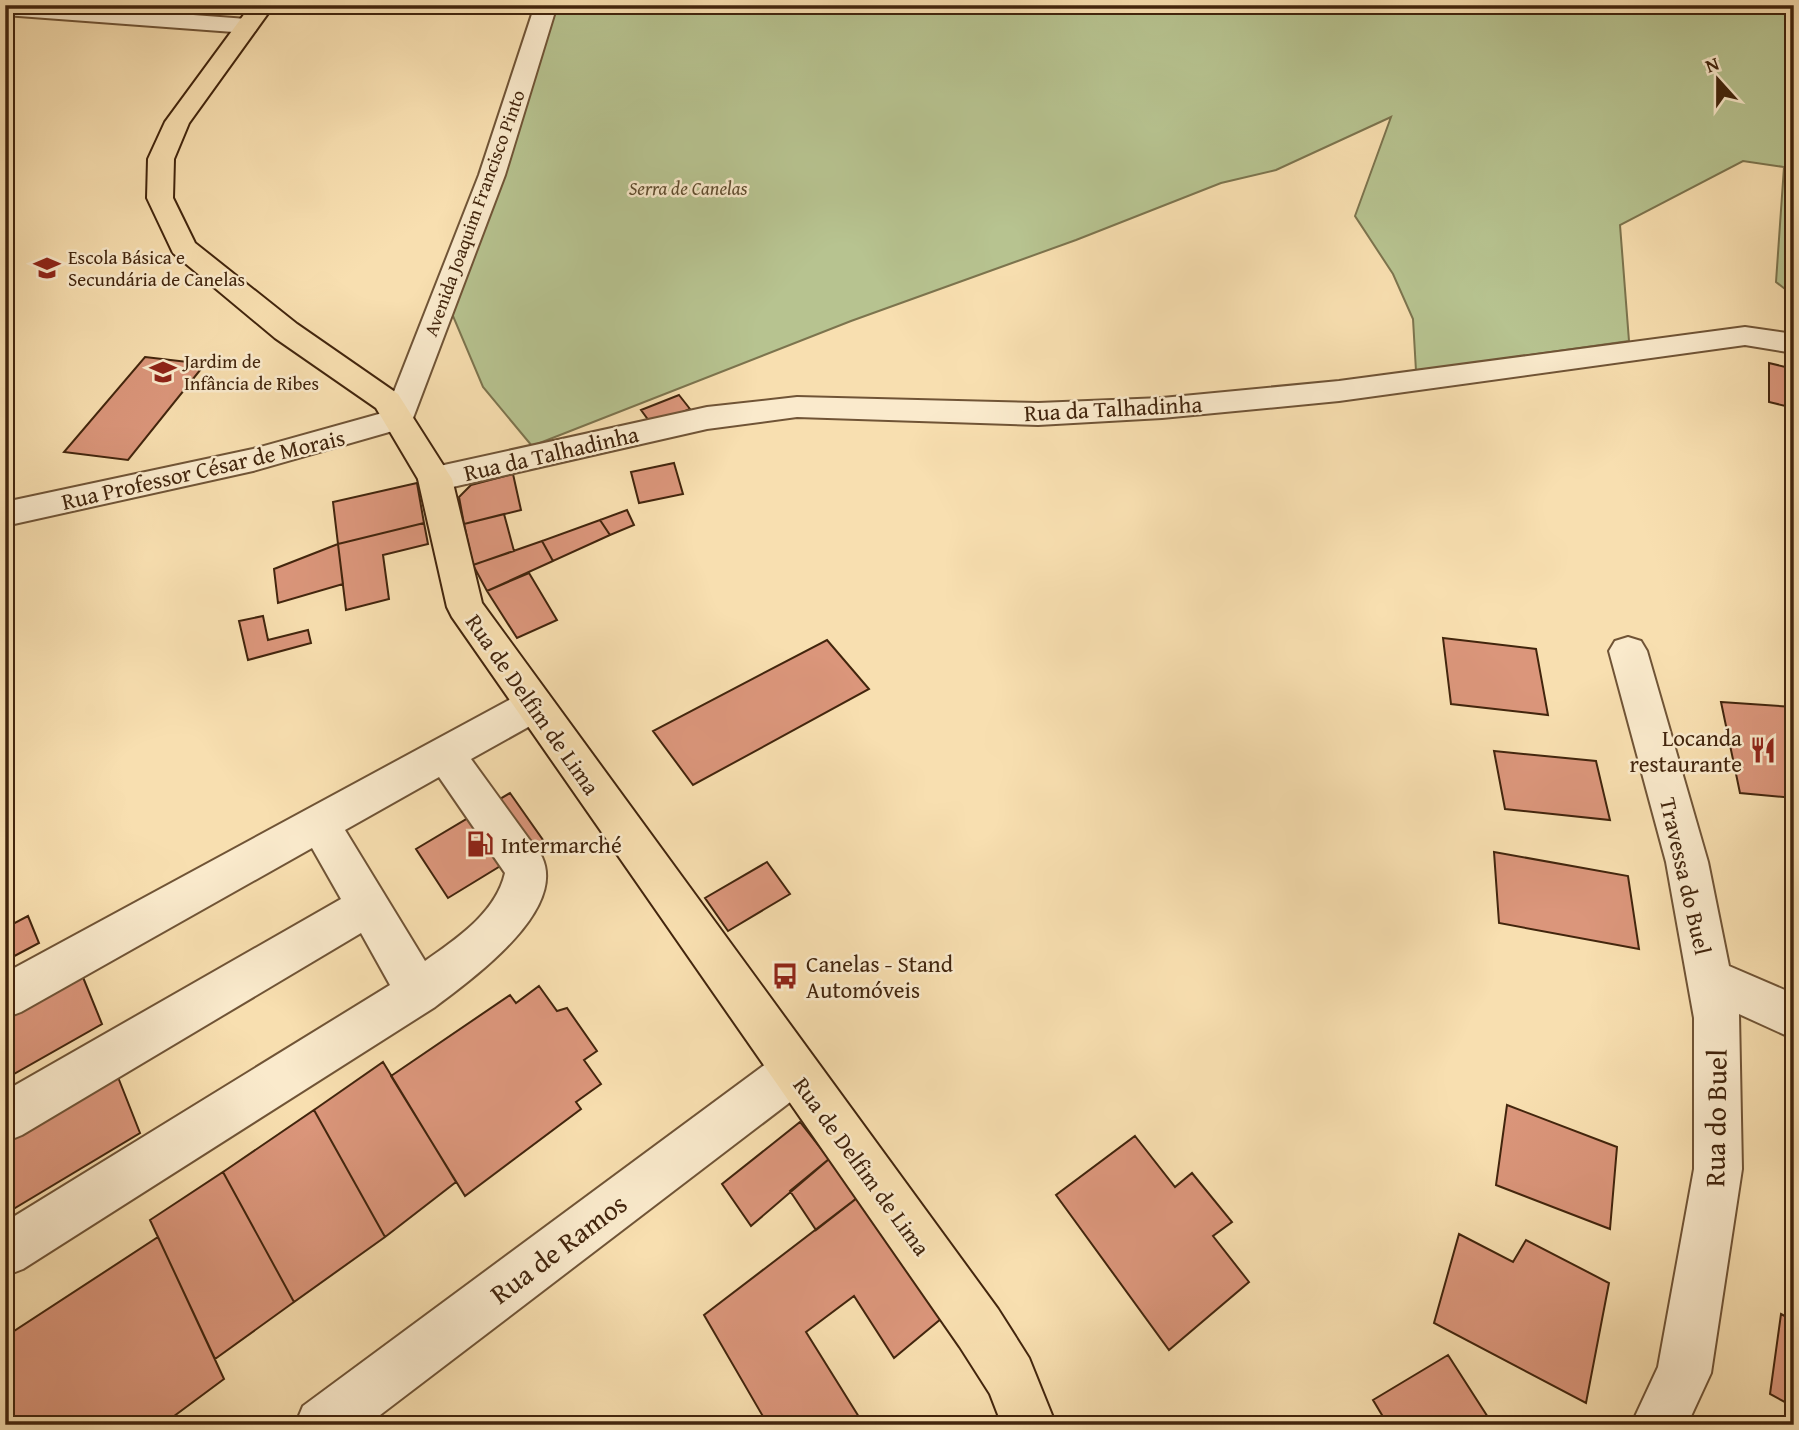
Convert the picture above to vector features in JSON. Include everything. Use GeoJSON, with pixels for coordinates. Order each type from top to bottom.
{"type":"FeatureCollection","features":[{"type":"Feature","properties":{"kind":"main road","name":"Rua de Delfim de Lima"},"geometry":{"type":"LineString","coordinates":[[255,15],[177,122],[161,159],[160,198],[183,247],[286,331],[387,401],[435,479],[465,607],[979,1328],[1010,1377],[1028,1425]]}},
{"type":"Feature","properties":{"kind":"street","name":"Avenida Joaquim Francisco Pinto"},"geometry":{"type":"LineString","coordinates":[[399,419],[492,175],[546,5]]}},
{"type":"Feature","properties":{"kind":"street"},"geometry":{"type":"LineString","coordinates":[[5,8],[255,15]]}},
{"type":"Feature","properties":{"kind":"street","name":"Rua da Talhadinha"},"geometry":{"type":"LineString","coordinates":[[435,479],[707,418],[797,407],[1038,414],[1162,408],[1339,391],[1745,336],[1794,344]]}},
{"type":"Feature","properties":{"kind":"street","name":"Rua Professor César de Morais"},"geometry":{"type":"LineString","coordinates":[[5,514],[180,479],[326,442],[399,419]]}},
{"type":"Feature","properties":{"kind":"street","name":"Travessa do Buel"},"geometry":{"type":"LineString","coordinates":[[1628,651],[1687,862],[1710,979]]}},
{"type":"Feature","properties":{"kind":"street"},"geometry":{"type":"LineString","coordinates":[[5,997],[534,705]]}},
{"type":"Feature","properties":{"kind":"street"},"geometry":{"type":"LineString","coordinates":[[5,1251],[419,992],[471,954],[507,916],[525,888],[527,870],[445,754]]}},
{"type":"Feature","properties":{"kind":"street"},"geometry":{"type":"LineString","coordinates":[[320,823],[419,992]]}},
{"type":"Feature","properties":{"kind":"street"},"geometry":{"type":"LineString","coordinates":[[5,1118],[368,906]]}},
{"type":"Feature","properties":{"kind":"street"},"geometry":{"type":"LineString","coordinates":[[1710,979],[1794,1017]]}},
{"type":"Feature","properties":{"kind":"street","name":"Rua do Buel"},"geometry":{"type":"LineString","coordinates":[[1657,1425],[1684,1373],[1718,1169],[1717,1018],[1710,979]]}},
{"type":"Feature","properties":{"kind":"street","name":"Rua de Ramos"},"geometry":{"type":"LineString","coordinates":[[322,1425],[794,1071]]}},
{"type":"Feature","properties":{"kind":"green space","name":"Serra de Canelas"},"geometry":{"type":"Polygon","coordinates":[[[553,5],[1794,5],[1794,296],[1776,282],[1784,167],[1743,161],[1620,225],[1629,341],[1416,371],[1413,319],[1393,274],[1355,216],[1391,117],[1276,170],[1221,183],[1076,240],[851,321],[532,446],[483,387],[450,309],[553,5]]]}},
{"type":"Feature","properties":{"kind":"building"},"geometry":{"type":"Polygon","coordinates":[[[145,357],[205,364],[128,460],[64,452],[145,357]]]}},
{"type":"Feature","properties":{"kind":"building"},"geometry":{"type":"Polygon","coordinates":[[[1769,363],[1794,369],[1794,408],[1769,402],[1769,363]]]}},
{"type":"Feature","properties":{"kind":"building"},"geometry":{"type":"Polygon","coordinates":[[[679,395],[690,409],[652,425],[641,410],[679,395]]]}},
{"type":"Feature","properties":{"kind":"building"},"geometry":{"type":"Polygon","coordinates":[[[674,463],[683,494],[639,503],[631,472],[674,463]]]}},
{"type":"Feature","properties":{"kind":"building"},"geometry":{"type":"Polygon","coordinates":[[[513,474],[521,510],[464,524],[459,497],[471,485],[513,474]]]}},
{"type":"Feature","properties":{"kind":"building"},"geometry":{"type":"Polygon","coordinates":[[[417,483],[424,523],[338,544],[333,502],[417,483]]]}},
{"type":"Feature","properties":{"kind":"building"},"geometry":{"type":"Polygon","coordinates":[[[627,510],[634,525],[610,535],[600,520],[627,510]]]}},
{"type":"Feature","properties":{"kind":"building"},"geometry":{"type":"Polygon","coordinates":[[[504,514],[514,551],[473,565],[464,524],[504,514]]]}},
{"type":"Feature","properties":{"kind":"building"},"geometry":{"type":"Polygon","coordinates":[[[600,520],[610,535],[553,561],[542,541],[600,520]]]}},
{"type":"Feature","properties":{"kind":"building"},"geometry":{"type":"Polygon","coordinates":[[[424,523],[428,544],[383,555],[389,599],[346,610],[338,544],[424,523]]]}},
{"type":"Feature","properties":{"kind":"building"},"geometry":{"type":"Polygon","coordinates":[[[542,541],[553,561],[487,591],[473,565],[542,541]]]}},
{"type":"Feature","properties":{"kind":"building"},"geometry":{"type":"Polygon","coordinates":[[[338,544],[343,584],[278,603],[274,569],[338,544]]]}},
{"type":"Feature","properties":{"kind":"building"},"geometry":{"type":"Polygon","coordinates":[[[529,573],[557,620],[517,638],[487,591],[529,573]]]}},
{"type":"Feature","properties":{"kind":"building"},"geometry":{"type":"Polygon","coordinates":[[[263,616],[268,640],[308,630],[311,643],[248,660],[239,621],[263,616]]]}},
{"type":"Feature","properties":{"kind":"building"},"geometry":{"type":"Polygon","coordinates":[[[1443,638],[1536,649],[1548,715],[1451,704],[1443,638]]]}},
{"type":"Feature","properties":{"kind":"building"},"geometry":{"type":"Polygon","coordinates":[[[827,640],[869,689],[693,785],[653,731],[827,640]]]}},
{"type":"Feature","properties":{"kind":"building","name":"Locanda restaurante"},"geometry":{"type":"Polygon","coordinates":[[[1721,702],[1794,707],[1794,798],[1740,793],[1721,702]]]}},
{"type":"Feature","properties":{"kind":"building"},"geometry":{"type":"Polygon","coordinates":[[[1494,751],[1596,761],[1610,820],[1505,809],[1494,751]]]}},
{"type":"Feature","properties":{"kind":"building","name":"Intermarché"},"geometry":{"type":"Polygon","coordinates":[[[510,793],[543,840],[448,898],[416,849],[510,793]]]}},
{"type":"Feature","properties":{"kind":"building"},"geometry":{"type":"Polygon","coordinates":[[[1494,852],[1628,876],[1639,949],[1499,923],[1494,852]]]}},
{"type":"Feature","properties":{"kind":"building"},"geometry":{"type":"Polygon","coordinates":[[[767,862],[790,894],[728,931],[705,898],[767,862]]]}},
{"type":"Feature","properties":{"kind":"building"},"geometry":{"type":"Polygon","coordinates":[[[28,916],[39,943],[5,961],[5,928],[28,916]]]}},
{"type":"Feature","properties":{"kind":"building"},"geometry":{"type":"Polygon","coordinates":[[[78,965],[102,1024],[5,1079],[5,1004],[78,965]]]}},
{"type":"Feature","properties":{"kind":"building"},"geometry":{"type":"Polygon","coordinates":[[[539,986],[557,1011],[567,1008],[597,1051],[584,1060],[601,1084],[576,1102],[581,1109],[465,1196],[391,1076],[510,995],[516,1003],[539,986]]]}},
{"type":"Feature","properties":{"kind":"building"},"geometry":{"type":"Polygon","coordinates":[[[383,1062],[456,1182],[385,1237],[314,1110],[383,1062]]]}},
{"type":"Feature","properties":{"kind":"building"},"geometry":{"type":"Polygon","coordinates":[[[114,1067],[140,1133],[5,1214],[5,1130],[114,1067]]]}},
{"type":"Feature","properties":{"kind":"building"},"geometry":{"type":"Polygon","coordinates":[[[1507,1105],[1617,1147],[1610,1229],[1496,1185],[1507,1105]]]}},
{"type":"Feature","properties":{"kind":"building"},"geometry":{"type":"Polygon","coordinates":[[[314,1110],[385,1237],[294,1302],[223,1172],[314,1110]]]}},
{"type":"Feature","properties":{"kind":"building"},"geometry":{"type":"Polygon","coordinates":[[[800,1122],[829,1159],[751,1226],[722,1184],[800,1122]]]}},
{"type":"Feature","properties":{"kind":"building"},"geometry":{"type":"Polygon","coordinates":[[[1135,1136],[1175,1187],[1192,1173],[1232,1222],[1213,1236],[1249,1282],[1169,1350],[1056,1195],[1135,1136]]]}},
{"type":"Feature","properties":{"kind":"building"},"geometry":{"type":"Polygon","coordinates":[[[829,1159],[857,1198],[816,1230],[790,1191],[829,1159]]]}},
{"type":"Feature","properties":{"kind":"building"},"geometry":{"type":"Polygon","coordinates":[[[223,1172],[294,1302],[215,1359],[150,1220],[223,1172]]]}},
{"type":"Feature","properties":{"kind":"building"},"geometry":{"type":"Polygon","coordinates":[[[857,1198],[942,1318],[894,1358],[854,1296],[806,1332],[864,1425],[768,1425],[704,1315],[857,1198]]]}},
{"type":"Feature","properties":{"kind":"building"},"geometry":{"type":"Polygon","coordinates":[[[1459,1234],[1513,1262],[1526,1240],[1609,1283],[1586,1403],[1434,1323],[1459,1234]]]}},
{"type":"Feature","properties":{"kind":"building"},"geometry":{"type":"Polygon","coordinates":[[[158,1237],[224,1379],[162,1425],[5,1425],[5,1351],[8,1349],[5,1337],[158,1237]]]}},
{"type":"Feature","properties":{"kind":"building"},"geometry":{"type":"Polygon","coordinates":[[[1781,1314],[1794,1321],[1794,1407],[1770,1394],[1781,1314]]]}},
{"type":"Feature","properties":{"kind":"building"},"geometry":{"type":"Polygon","coordinates":[[[1448,1355],[1493,1425],[1388,1425],[1373,1400],[1448,1355]]]}},
{"type":"Feature","properties":{"kind":"place","name":"Escola Básica e Secundária de Canelas"},"geometry":{"type":"Point","coordinates":[47,268]}},
{"type":"Feature","properties":{"kind":"place","name":"Jardim de Infância de Ribes"},"geometry":{"type":"Point","coordinates":[163,372]}},
{"type":"Feature","properties":{"kind":"place","name":"Locanda restaurante"},"geometry":{"type":"Point","coordinates":[1763,750]}},
{"type":"Feature","properties":{"kind":"place","name":"Intermarché"},"geometry":{"type":"Point","coordinates":[480,844]}},
{"type":"Feature","properties":{"kind":"place","name":"Canelas - Stand Automóveis"},"geometry":{"type":"Point","coordinates":[785,976]}}]}
